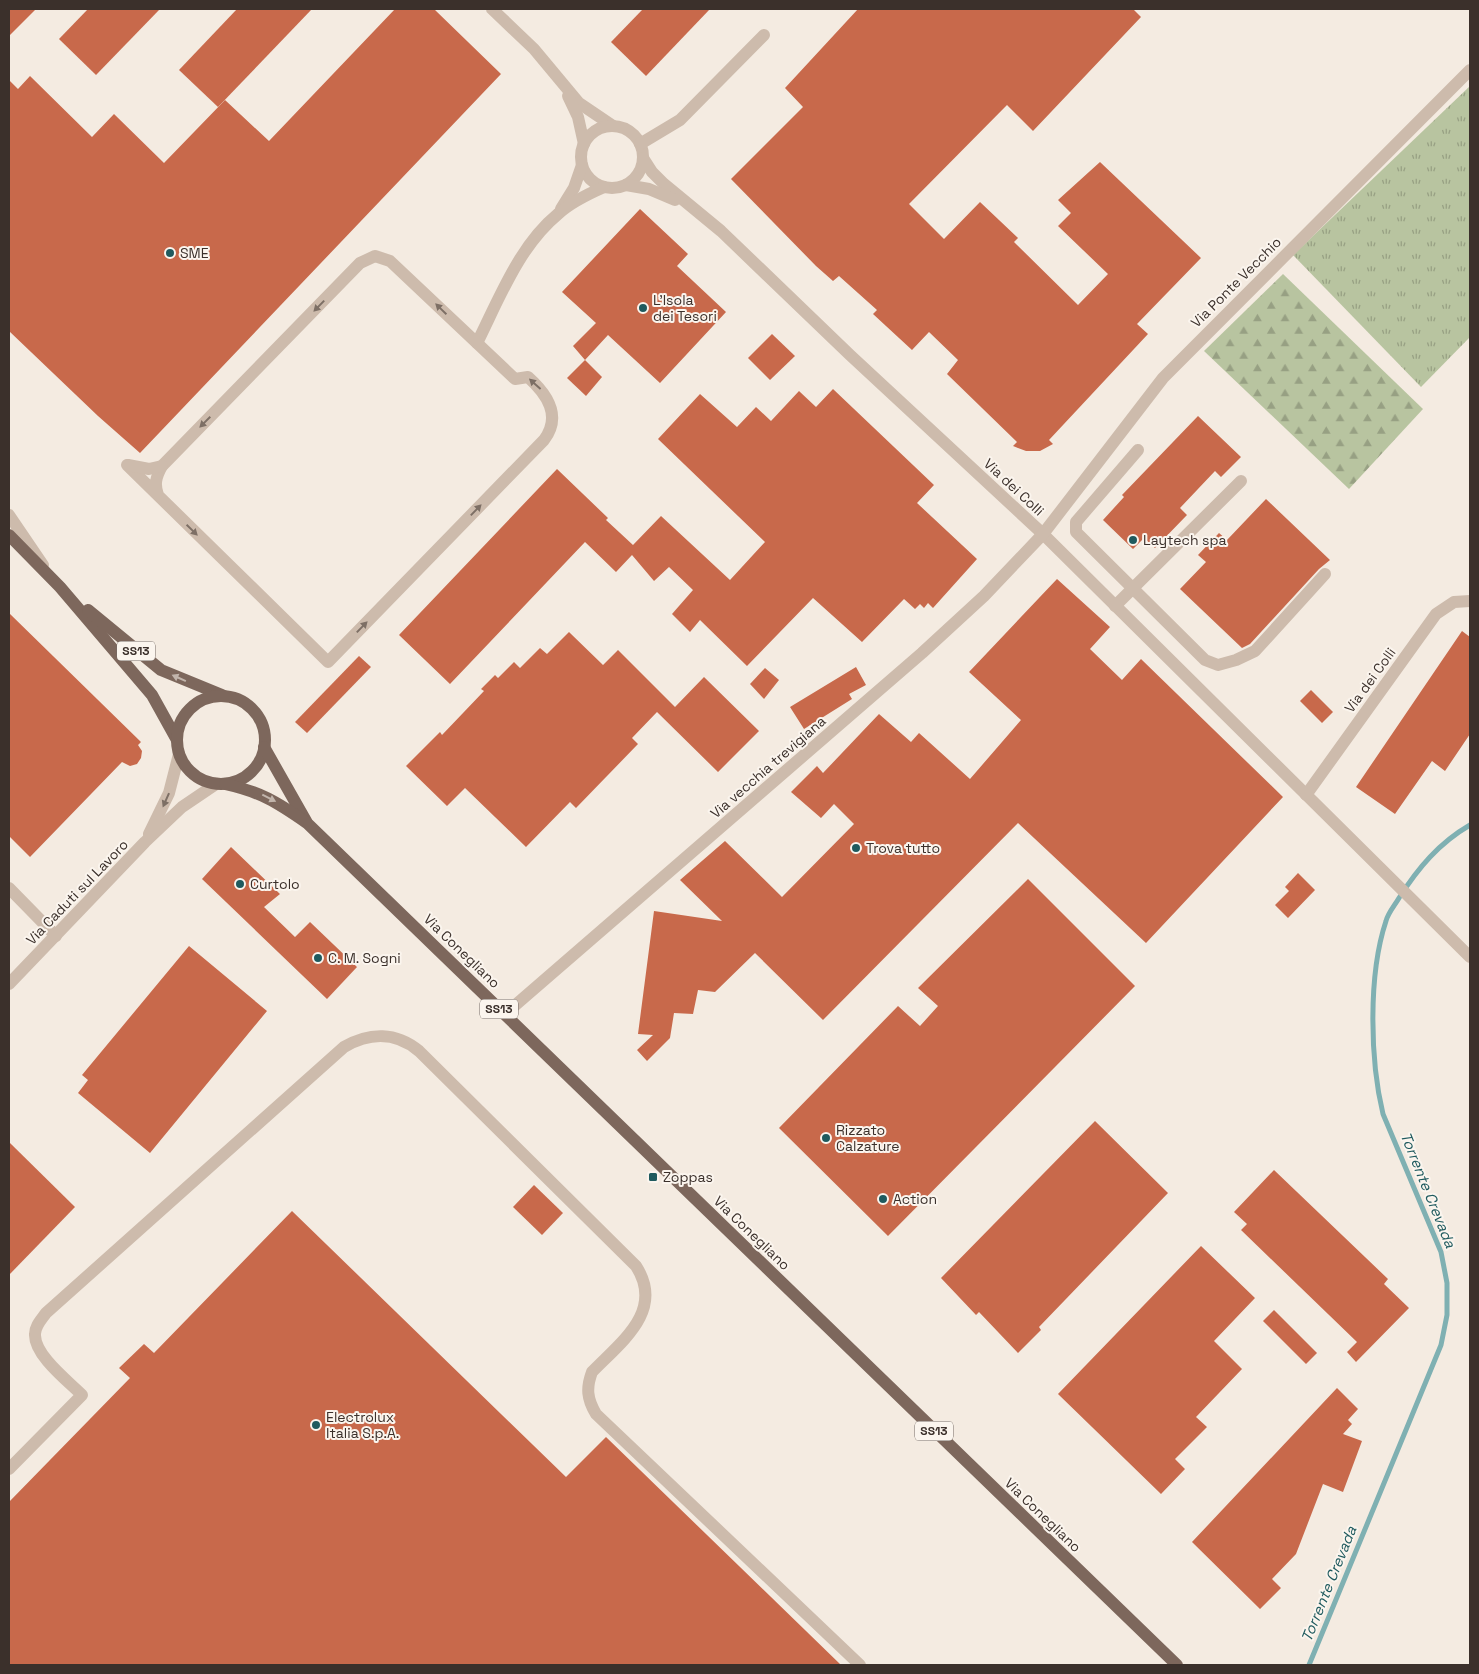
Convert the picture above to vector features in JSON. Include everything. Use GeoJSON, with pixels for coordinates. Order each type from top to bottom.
{"type":"FeatureCollection","features":[{"type":"Feature","properties":{"kind":"main road","name":"SS13"},"geometry":{"type":"LineString","coordinates":[[9,535],[60,586],[152,695],[177,740]]}},
{"type":"Feature","properties":{"kind":"main road","name":"SS13"},"geometry":{"type":"LineString","coordinates":[[60,586],[161,670],[224,696]]}},
{"type":"Feature","properties":{"kind":"main road"},"geometry":{"type":"LineString","coordinates":[[224,696],[238,700],[250,707],[260,719],[264,732],[264,747],[260,760],[251,772],[239,780],[220,784],[194,774],[179,754],[177,740],[179,726],[186,713],[197,703],[210,697],[224,696]]}},
{"type":"Feature","properties":{"kind":"main road","name":"Via Conegliano"},"geometry":{"type":"LineString","coordinates":[[264,747],[307,823]]}},
{"type":"Feature","properties":{"kind":"main road","name":"Via Conegliano"},"geometry":{"type":"LineString","coordinates":[[220,784],[249,789],[270,797],[307,823],[1177,1665]]}},
{"type":"Feature","properties":{"kind":"street"},"geometry":{"type":"LineString","coordinates":[[492,9],[534,49],[565,89],[595,115],[613,126],[629,131],[640,144],[680,120],[764,35]]}},
{"type":"Feature","properties":{"kind":"street","name":"Via Ponte Vecchio"},"geometry":{"type":"LineString","coordinates":[[1042,534],[1163,378],[1470,70]]}},
{"type":"Feature","properties":{"kind":"street"},"geometry":{"type":"LineString","coordinates":[[565,89],[578,117],[584,144]]}},
{"type":"Feature","properties":{"kind":"street"},"geometry":{"type":"LineString","coordinates":[[476,343],[532,241],[558,213],[574,188],[582,165],[581,155],[584,144],[596,130],[613,126]]}},
{"type":"Feature","properties":{"kind":"street","name":"Via dei Colli"},"geometry":{"type":"LineString","coordinates":[[640,144],[643,158],[658,178],[721,231],[850,355],[1042,534],[1470,957]]}},
{"type":"Feature","properties":{"kind":"street"},"geometry":{"type":"LineString","coordinates":[[626,185],[638,174],[643,158]]}},
{"type":"Feature","properties":{"kind":"street"},"geometry":{"type":"LineString","coordinates":[[582,165],[591,178],[604,187]]}},
{"type":"Feature","properties":{"kind":"street","name":"Via dei Colli"},"geometry":{"type":"LineString","coordinates":[[558,213],[580,198],[604,187],[611,188],[626,185],[660,192],[693,209]]}},
{"type":"Feature","properties":{"kind":"street"},"geometry":{"type":"LineString","coordinates":[[158,496],[155,486],[156,475],[162,466],[360,263],[375,256],[390,261],[515,379],[528,377],[541,389],[551,404],[550,432],[544,440],[328,662],[158,496],[127,465],[149,469],[162,466]]}},
{"type":"Feature","properties":{"kind":"street"},"geometry":{"type":"LineString","coordinates":[[1138,450],[1076,522],[1076,532],[1205,660],[1218,665],[1236,660],[1255,650],[1325,574]]}},
{"type":"Feature","properties":{"kind":"street"},"geometry":{"type":"LineString","coordinates":[[1115,606],[1241,481]]}},
{"type":"Feature","properties":{"kind":"street"},"geometry":{"type":"LineString","coordinates":[[9,514],[50,575]]}},
{"type":"Feature","properties":{"kind":"street","name":"Via vecchia trevigiana"},"geometry":{"type":"LineString","coordinates":[[505,1014],[922,653],[984,596],[1042,534]]}},
{"type":"Feature","properties":{"kind":"street","name":"Via dei Colli"},"geometry":{"type":"LineString","coordinates":[[1306,795],[1436,614],[1454,602],[1470,600]]}},
{"type":"Feature","properties":{"kind":"street","name":"Via Caduti sul Lavoro"},"geometry":{"type":"LineString","coordinates":[[145,842],[169,793],[179,754]]}},
{"type":"Feature","properties":{"kind":"street","name":"Via Caduti sul Lavoro"},"geometry":{"type":"LineString","coordinates":[[9,984],[145,842],[182,807],[220,784]]}},
{"type":"Feature","properties":{"kind":"street"},"geometry":{"type":"LineString","coordinates":[[9,888],[56,936]]}},
{"type":"Feature","properties":{"kind":"street"},"geometry":{"type":"LineString","coordinates":[[9,1469],[82,1395],[42,1355],[36,1344],[35,1334],[38,1323],[46,1314],[344,1047],[364,1038],[388,1036],[400,1038],[419,1051],[636,1266],[642,1275],[646,1301],[643,1313],[635,1326],[592,1372],[588,1382],[587,1392],[596,1414],[860,1665]]}},
{"type":"Feature","properties":{"kind":"green space"},"geometry":{"type":"Polygon","coordinates":[[[1470,86],[1470,337],[1421,387],[1293,255],[1470,86]]]}},
{"type":"Feature","properties":{"kind":"green space"},"geometry":{"type":"Polygon","coordinates":[[[1283,274],[1423,409],[1349,489],[1204,351],[1283,274]]]}},
{"type":"Feature","properties":{"kind":"building"},"geometry":{"type":"Polygon","coordinates":[[[9,9],[36,9],[9,36],[9,9]]]}},
{"type":"Feature","properties":{"kind":"building"},"geometry":{"type":"Polygon","coordinates":[[[88,9],[160,9],[96,75],[59,39],[88,9]]]}},
{"type":"Feature","properties":{"kind":"building"},"geometry":{"type":"Polygon","coordinates":[[[237,9],[312,9],[218,107],[179,70],[237,9]]]}},
{"type":"Feature","properties":{"kind":"building","name":"SME"},"geometry":{"type":"Polygon","coordinates":[[[395,9],[434,9],[501,74],[140,453],[98,416],[9,331],[9,80],[18,89],[30,76],[92,137],[114,114],[164,163],[225,100],[269,141],[395,9]]]}},
{"type":"Feature","properties":{"kind":"building"},"geometry":{"type":"Polygon","coordinates":[[[643,9],[710,9],[646,76],[611,42],[643,9]]]}},
{"type":"Feature","properties":{"kind":"building"},"geometry":{"type":"Polygon","coordinates":[[[858,9],[1133,9],[1141,17],[1033,131],[1007,105],[909,204],[944,239],[980,202],[1018,238],[1014,242],[1078,305],[1108,274],[1058,226],[1071,213],[1058,200],[1100,162],[1201,258],[1137,324],[1148,334],[1049,440],[1053,444],[1040,451],[1026,451],[1013,446],[1017,442],[947,374],[958,360],[929,332],[912,350],[873,314],[877,310],[839,276],[833,281],[816,266],[731,179],[803,107],[785,88],[858,9]]]}},
{"type":"Feature","properties":{"kind":"building"},"geometry":{"type":"Polygon","coordinates":[[[640,209],[688,254],[677,266],[726,312],[660,383],[608,335],[585,360],[573,346],[596,323],[562,292],[640,209]]]}},
{"type":"Feature","properties":{"kind":"building"},"geometry":{"type":"Polygon","coordinates":[[[772,334],[795,356],[770,380],[748,358],[772,334]]]}},
{"type":"Feature","properties":{"kind":"building"},"geometry":{"type":"Polygon","coordinates":[[[585,360],[602,377],[586,396],[567,378],[585,360]]]}},
{"type":"Feature","properties":{"kind":"building"},"geometry":{"type":"Polygon","coordinates":[[[833,389],[934,485],[917,503],[977,559],[933,608],[928,603],[924,608],[920,604],[915,609],[904,599],[862,642],[813,598],[747,666],[700,620],[690,632],[672,614],[693,590],[669,567],[654,581],[632,555],[616,572],[585,542],[450,684],[399,635],[557,469],[633,545],[661,516],[730,580],[765,542],[658,439],[700,394],[737,427],[756,407],[771,421],[799,391],[816,407],[833,389]]]}},
{"type":"Feature","properties":{"kind":"building"},"geometry":{"type":"Polygon","coordinates":[[[1198,416],[1241,457],[1221,477],[1215,471],[1180,508],[1187,515],[1155,548],[1144,538],[1133,549],[1103,520],[1124,497],[1122,495],[1198,416]]]}},
{"type":"Feature","properties":{"kind":"building"},"geometry":{"type":"Polygon","coordinates":[[[1266,499],[1330,560],[1319,569],[1250,644],[1242,648],[1180,589],[1206,562],[1198,555],[1219,533],[1227,540],[1266,499]]]}},
{"type":"Feature","properties":{"kind":"building"},"geometry":{"type":"Polygon","coordinates":[[[1057,579],[1110,627],[1090,649],[1122,680],[1141,659],[1283,797],[1146,943],[1018,823],[823,1020],[755,953],[715,992],[698,990],[693,1014],[674,1013],[670,1038],[647,1061],[637,1050],[653,1035],[638,1034],[654,911],[722,921],[680,880],[725,841],[782,897],[854,824],[834,804],[821,818],[791,792],[817,766],[823,773],[879,714],[911,742],[919,733],[970,779],[1021,720],[969,672],[1057,579]]]}},
{"type":"Feature","properties":{"kind":"building"},"geometry":{"type":"Polygon","coordinates":[[[9,613],[141,742],[138,745],[142,751],[141,758],[137,764],[130,766],[122,762],[30,857],[9,836],[9,613]]]}},
{"type":"Feature","properties":{"kind":"building"},"geometry":{"type":"Polygon","coordinates":[[[1462,631],[1470,637],[1470,734],[1445,771],[1432,761],[1395,814],[1356,787],[1462,631]]]}},
{"type":"Feature","properties":{"kind":"building"},"geometry":{"type":"Polygon","coordinates":[[[569,632],[603,665],[618,650],[675,707],[704,677],[759,731],[718,772],[657,712],[632,738],[638,744],[576,808],[570,802],[526,847],[465,788],[447,806],[406,766],[440,732],[442,735],[484,691],[481,689],[495,675],[498,678],[514,662],[520,668],[540,648],[547,654],[569,632]]]}},
{"type":"Feature","properties":{"kind":"building"},"geometry":{"type":"Polygon","coordinates":[[[359,656],[371,667],[307,733],[295,722],[359,656]]]}},
{"type":"Feature","properties":{"kind":"building"},"geometry":{"type":"Polygon","coordinates":[[[856,667],[866,685],[849,694],[852,699],[804,729],[790,707],[856,667]]]}},
{"type":"Feature","properties":{"kind":"building"},"geometry":{"type":"Polygon","coordinates":[[[765,668],[779,680],[764,699],[750,684],[765,668]]]}},
{"type":"Feature","properties":{"kind":"building"},"geometry":{"type":"Polygon","coordinates":[[[1311,690],[1333,712],[1322,723],[1300,701],[1311,690]]]}},
{"type":"Feature","properties":{"kind":"building"},"geometry":{"type":"Polygon","coordinates":[[[231,847],[280,894],[264,907],[295,937],[310,922],[357,967],[327,999],[202,879],[231,847]]]}},
{"type":"Feature","properties":{"kind":"building"},"geometry":{"type":"Polygon","coordinates":[[[1298,873],[1315,890],[1288,918],[1275,905],[1289,891],[1285,887],[1298,873]]]}},
{"type":"Feature","properties":{"kind":"building"},"geometry":{"type":"Polygon","coordinates":[[[1028,879],[1135,986],[888,1236],[779,1128],[898,1006],[920,1026],[938,1006],[918,988],[1028,879]]]}},
{"type":"Feature","properties":{"kind":"building"},"geometry":{"type":"Polygon","coordinates":[[[189,946],[267,1011],[150,1153],[78,1093],[88,1080],[82,1075],[189,946]]]}},
{"type":"Feature","properties":{"kind":"building"},"geometry":{"type":"Polygon","coordinates":[[[1095,1121],[1168,1193],[1039,1327],[1041,1330],[1018,1353],[979,1312],[976,1315],[941,1278],[1095,1121]]]}},
{"type":"Feature","properties":{"kind":"building"},"geometry":{"type":"Polygon","coordinates":[[[9,1142],[75,1207],[9,1275],[9,1142]]]}},
{"type":"Feature","properties":{"kind":"building"},"geometry":{"type":"Polygon","coordinates":[[[1274,1170],[1388,1279],[1384,1284],[1409,1308],[1356,1362],[1347,1352],[1357,1342],[1241,1230],[1247,1224],[1234,1212],[1274,1170]]]}},
{"type":"Feature","properties":{"kind":"building"},"geometry":{"type":"Polygon","coordinates":[[[534,1185],[563,1213],[542,1235],[513,1207],[534,1185]]]}},
{"type":"Feature","properties":{"kind":"building","name":"Electrolux Italia S.p.A."},"geometry":{"type":"Polygon","coordinates":[[[292,1211],[566,1477],[606,1437],[841,1665],[9,1665],[9,1502],[130,1378],[119,1368],[144,1344],[154,1353],[292,1211]]]}},
{"type":"Feature","properties":{"kind":"building"},"geometry":{"type":"Polygon","coordinates":[[[1201,1246],[1255,1298],[1214,1341],[1242,1369],[1196,1417],[1207,1427],[1175,1459],[1185,1469],[1161,1494],[1058,1394],[1201,1246]]]}},
{"type":"Feature","properties":{"kind":"building"},"geometry":{"type":"Polygon","coordinates":[[[1274,1310],[1317,1353],[1306,1364],[1263,1321],[1274,1310]]]}},
{"type":"Feature","properties":{"kind":"building"},"geometry":{"type":"Polygon","coordinates":[[[1337,1388],[1358,1409],[1348,1420],[1352,1424],[1343,1434],[1362,1441],[1343,1492],[1323,1484],[1296,1554],[1272,1579],[1281,1588],[1260,1609],[1192,1542],[1337,1388]]]}},
{"type":"Feature","properties":{"kind":"waterway","name":"Torrente Crevada"},"geometry":{"type":"LineString","coordinates":[[1309,1665],[1441,1345],[1447,1315],[1447,1283],[1441,1252],[1383,1114],[1375,1069],[1373,1043],[1374,992],[1380,943],[1390,912],[1406,887],[1430,857],[1470,825]]}},
{"type":"Feature","properties":{"kind":"place","name":"SME"},"geometry":{"type":"Point","coordinates":[170,253]}},
{"type":"Feature","properties":{"kind":"place","name":"L'Isola dei Tesori"},"geometry":{"type":"Point","coordinates":[643,308]}},
{"type":"Feature","properties":{"kind":"place","name":"Laytech spa"},"geometry":{"type":"Point","coordinates":[1133,540]}},
{"type":"Feature","properties":{"kind":"place","name":"Trova tutto"},"geometry":{"type":"Point","coordinates":[856,848]}},
{"type":"Feature","properties":{"kind":"place","name":"Curtolo"},"geometry":{"type":"Point","coordinates":[240,884]}},
{"type":"Feature","properties":{"kind":"place","name":"C. M. Sogni"},"geometry":{"type":"Point","coordinates":[318,958]}},
{"type":"Feature","properties":{"kind":"place","name":"Rizzato Calzature"},"geometry":{"type":"Point","coordinates":[826,1138]}},
{"type":"Feature","properties":{"kind":"place","name":"Zoppas"},"geometry":{"type":"Point","coordinates":[653,1177]}},
{"type":"Feature","properties":{"kind":"place","name":"Action"},"geometry":{"type":"Point","coordinates":[883,1199]}},
{"type":"Feature","properties":{"kind":"place","name":"Electrolux Italia S.p.A."},"geometry":{"type":"Point","coordinates":[316,1425]}}]}
